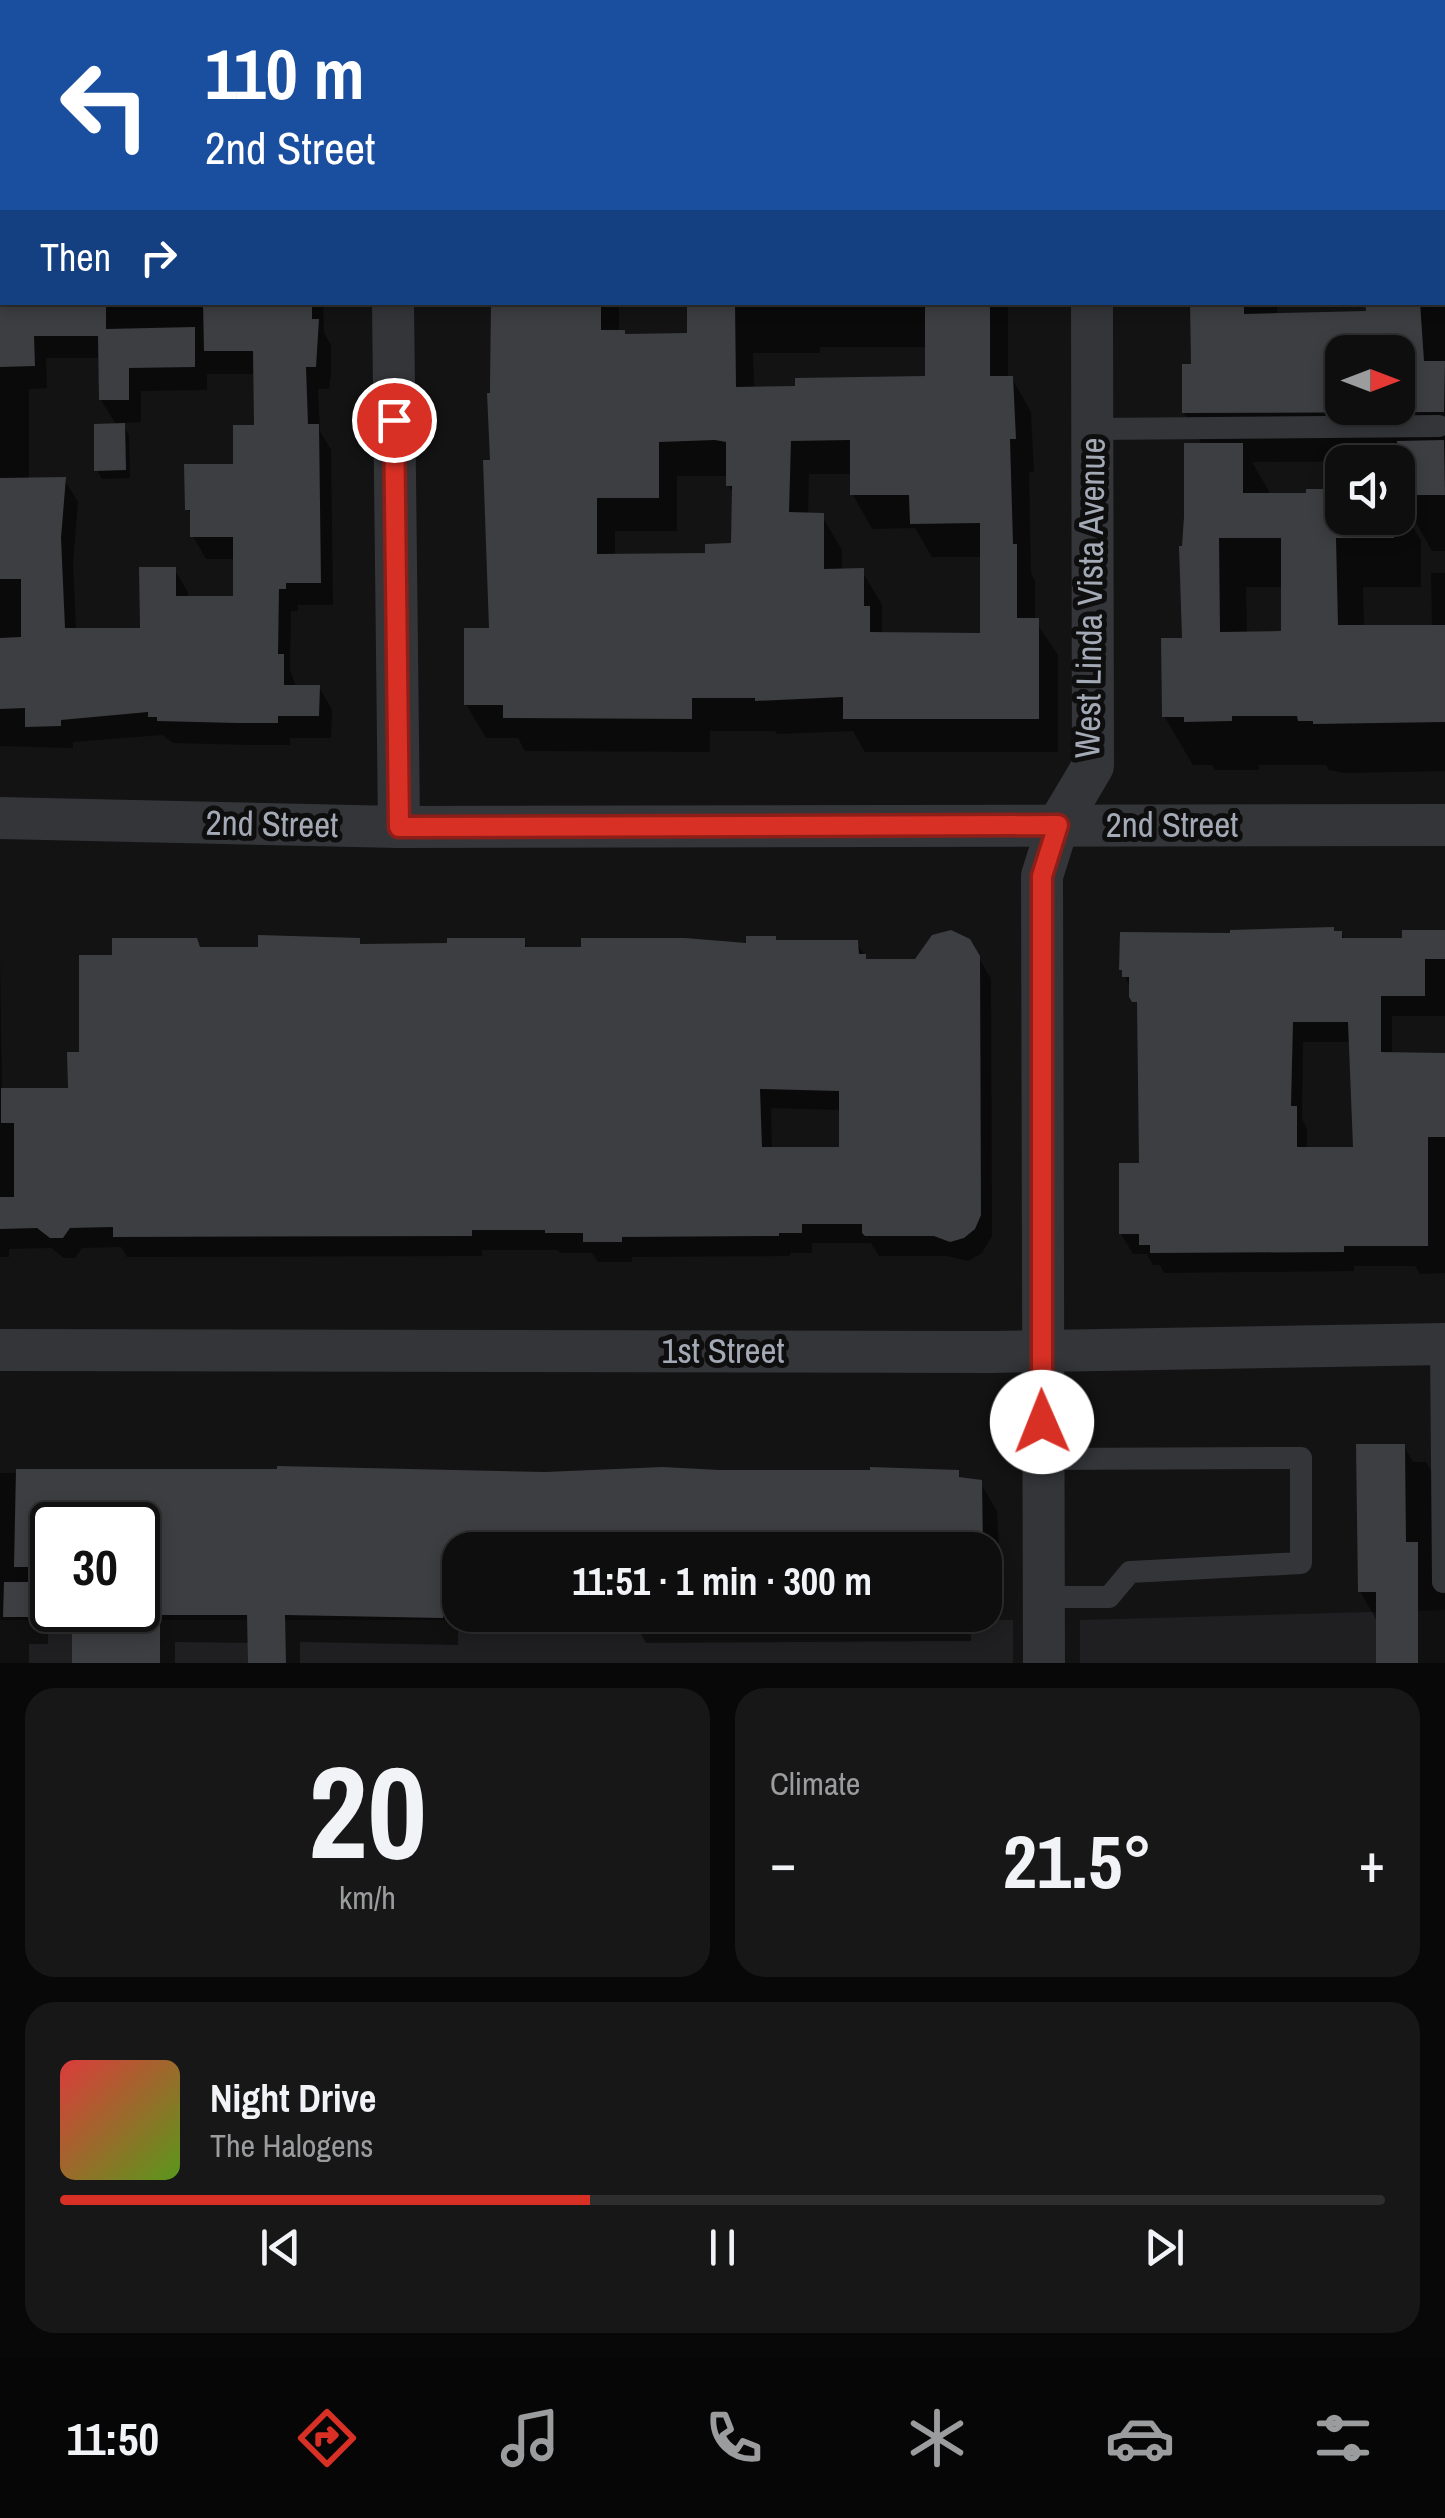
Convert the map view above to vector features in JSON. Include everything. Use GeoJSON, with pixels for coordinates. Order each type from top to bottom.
{"type":"FeatureCollection","features":[{"type":"Feature","properties":{"kind":"street"},"geometry":{"type":"LineString","coordinates":[[393,305],[399,827]]}},
{"type":"Feature","properties":{"kind":"street","name":"West Linda Vista Avenue"},"geometry":{"type":"LineString","coordinates":[[1044,1663],[1042,876],[1058,825],[1093,766],[1092,305]]}},
{"type":"Feature","properties":{"kind":"street","name":"2nd Street"},"geometry":{"type":"LineString","coordinates":[[0,818],[399,827],[1445,825]]}},
{"type":"Feature","properties":{"kind":"street","name":"1st Street"},"geometry":{"type":"LineString","coordinates":[[0,1350],[1042,1350],[1443,1344]]}},
{"type":"Feature","properties":{"kind":"lane"},"geometry":{"type":"LineString","coordinates":[[1092,429],[1439,426]]}},
{"type":"Feature","properties":{"kind":"lane"},"geometry":{"type":"LineString","coordinates":[[1443,1344],[1443,1582]]}},
{"type":"Feature","properties":{"kind":"lane"},"geometry":{"type":"LineString","coordinates":[[1042,1460],[1302,1458],[1302,1562],[1130,1572],[1109,1597],[1043,1597]]}},
{"type":"Feature","properties":{"kind":"shaded area"},"geometry":{"type":"Polygon","coordinates":[[[1445,1610],[1445,1663],[1080,1663],[1080,1620],[1445,1610]]]}},
{"type":"Feature","properties":{"kind":"shaded area"},"geometry":{"type":"Polygon","coordinates":[[[0,1620],[30,1620],[30,1632],[160,1632],[160,1620],[442,1620],[442,1632],[1002,1632],[1002,1620],[1013,1620],[1013,1663],[0,1663],[0,1620]]]}},
{"type":"Feature","properties":{"kind":"building"},"geometry":{"type":"Polygon","coordinates":[[[0,305],[106,305],[106,329],[195,327],[195,367],[129,368],[129,400],[99,400],[98,336],[34,336],[35,366],[0,367],[0,305]]]}},
{"type":"Feature","properties":{"kind":"building"},"geometry":{"type":"Polygon","coordinates":[[[203,305],[312,305],[312,319],[319,319],[316,367],[306,367],[308,424],[319,424],[321,583],[286,583],[286,589],[279,589],[278,654],[284,654],[284,685],[320,685],[319,716],[278,716],[278,723],[237,723],[157,721],[157,717],[148,717],[148,712],[61,720],[61,726],[25,727],[25,708],[0,709],[0,638],[21,637],[21,579],[0,579],[0,478],[66,477],[61,538],[65,628],[140,628],[139,567],[176,567],[176,596],[233,596],[233,537],[190,537],[184,464],[233,464],[233,425],[254,425],[253,351],[204,351],[203,305]]]}},
{"type":"Feature","properties":{"kind":"building"},"geometry":{"type":"Polygon","coordinates":[[[491,305],[601,305],[601,330],[625,330],[625,334],[687,333],[687,305],[735,305],[736,387],[795,386],[795,378],[925,376],[925,305],[990,305],[990,376],[1013,376],[1016,439],[1010,439],[1017,618],[1039,618],[1039,719],[843,719],[843,697],[755,701],[692,698],[692,719],[503,718],[503,705],[464,705],[464,628],[489,628],[483,460],[490,460],[491,305]],[[850,440],[791,441],[789,512],[824,513],[824,569],[864,568],[864,606],[870,606],[870,632],[980,633],[980,523],[910,524],[909,495],[850,495],[850,440]],[[659,442],[659,498],[597,498],[597,554],[705,553],[705,544],[731,543],[732,486],[726,486],[726,442],[659,442]]]}},
{"type":"Feature","properties":{"kind":"building"},"geometry":{"type":"Polygon","coordinates":[[[1190,305],[1244,305],[1244,314],[1366,311],[1365,305],[1420,305],[1424,361],[1445,361],[1444,412],[1415,412],[1415,335],[1325,335],[1325,412],[1182,413],[1182,364],[1191,364],[1190,305]]]}},
{"type":"Feature","properties":{"kind":"building"},"geometry":{"type":"Polygon","coordinates":[[[125,423],[126,470],[94,471],[94,424],[125,423]]]}},
{"type":"Feature","properties":{"kind":"building"},"geometry":{"type":"Polygon","coordinates":[[[1444,440],[1445,495],[1415,495],[1415,445],[1397,445],[1397,441],[1444,440]]]}},
{"type":"Feature","properties":{"kind":"building"},"geometry":{"type":"Polygon","coordinates":[[[1184,443],[1243,443],[1243,493],[1306,493],[1306,489],[1325,489],[1325,535],[1394,535],[1336,538],[1338,625],[1445,625],[1445,722],[1313,724],[1298,721],[1297,716],[1232,716],[1232,721],[1184,722],[1184,717],[1162,717],[1161,638],[1182,638],[1184,443]],[[1219,538],[1220,632],[1281,631],[1281,538],[1219,538]]]}},
{"type":"Feature","properties":{"kind":"building"},"geometry":{"type":"Polygon","coordinates":[[[1334,927],[1334,931],[1342,931],[1342,938],[1402,938],[1402,930],[1445,930],[1445,959],[1425,959],[1425,996],[1381,996],[1381,1052],[1445,1053],[1445,1137],[1428,1137],[1428,1246],[1344,1246],[1344,1252],[1150,1253],[1150,1245],[1139,1245],[1139,1234],[1119,1234],[1119,1163],[1139,1163],[1137,1002],[1129,997],[1129,977],[1122,977],[1119,970],[1120,932],[1334,927]],[[1293,1022],[1291,1106],[1297,1106],[1297,1147],[1353,1147],[1348,1022],[1293,1022]]]}},
{"type":"Feature","properties":{"kind":"building"},"geometry":{"type":"Polygon","coordinates":[[[951,930],[970,939],[980,956],[981,1215],[975,1229],[964,1238],[950,1242],[934,1236],[865,1236],[862,1224],[802,1224],[802,1233],[779,1236],[622,1237],[622,1242],[583,1242],[583,1233],[545,1230],[472,1230],[472,1236],[113,1237],[113,1227],[70,1228],[63,1238],[50,1238],[37,1228],[0,1229],[0,1197],[14,1197],[14,1123],[1,1123],[1,1088],[68,1088],[67,1052],[79,1052],[79,955],[112,955],[112,938],[197,938],[200,947],[258,947],[258,935],[360,938],[360,944],[525,938],[525,947],[581,947],[581,938],[685,938],[746,943],[746,936],[776,936],[776,940],[858,940],[859,954],[866,954],[866,959],[915,959],[932,935],[951,930]],[[760,1089],[762,1147],[839,1147],[839,1091],[760,1089]]]}},
{"type":"Feature","properties":{"kind":"building"},"geometry":{"type":"Polygon","coordinates":[[[1356,1444],[1405,1444],[1406,1542],[1418,1542],[1418,1663],[1376,1663],[1376,1592],[1358,1592],[1356,1444]]]}},
{"type":"Feature","properties":{"kind":"building"},"geometry":{"type":"Polygon","coordinates":[[[16,1469],[959,1470],[959,1477],[982,1480],[983,1532],[442,1532],[442,1618],[285,1615],[286,1663],[248,1663],[247,1615],[160,1615],[160,1502],[30,1502],[30,1567],[14,1567],[16,1469]]]}},
{"type":"Feature","properties":{"kind":"building"},"geometry":{"type":"Polygon","coordinates":[[[4,1582],[30,1582],[30,1617],[3,1617],[4,1582]]]}},
{"type":"Feature","properties":{"kind":"building"},"geometry":{"type":"Polygon","coordinates":[[[160,1632],[160,1663],[72,1663],[72,1634],[160,1632]]]}},
{"type":"Feature","properties":{"kind":"route"},"geometry":{"type":"LineString","coordinates":[[394,420],[399,827],[1058,825],[1042,876],[1042,1422]]}}]}
